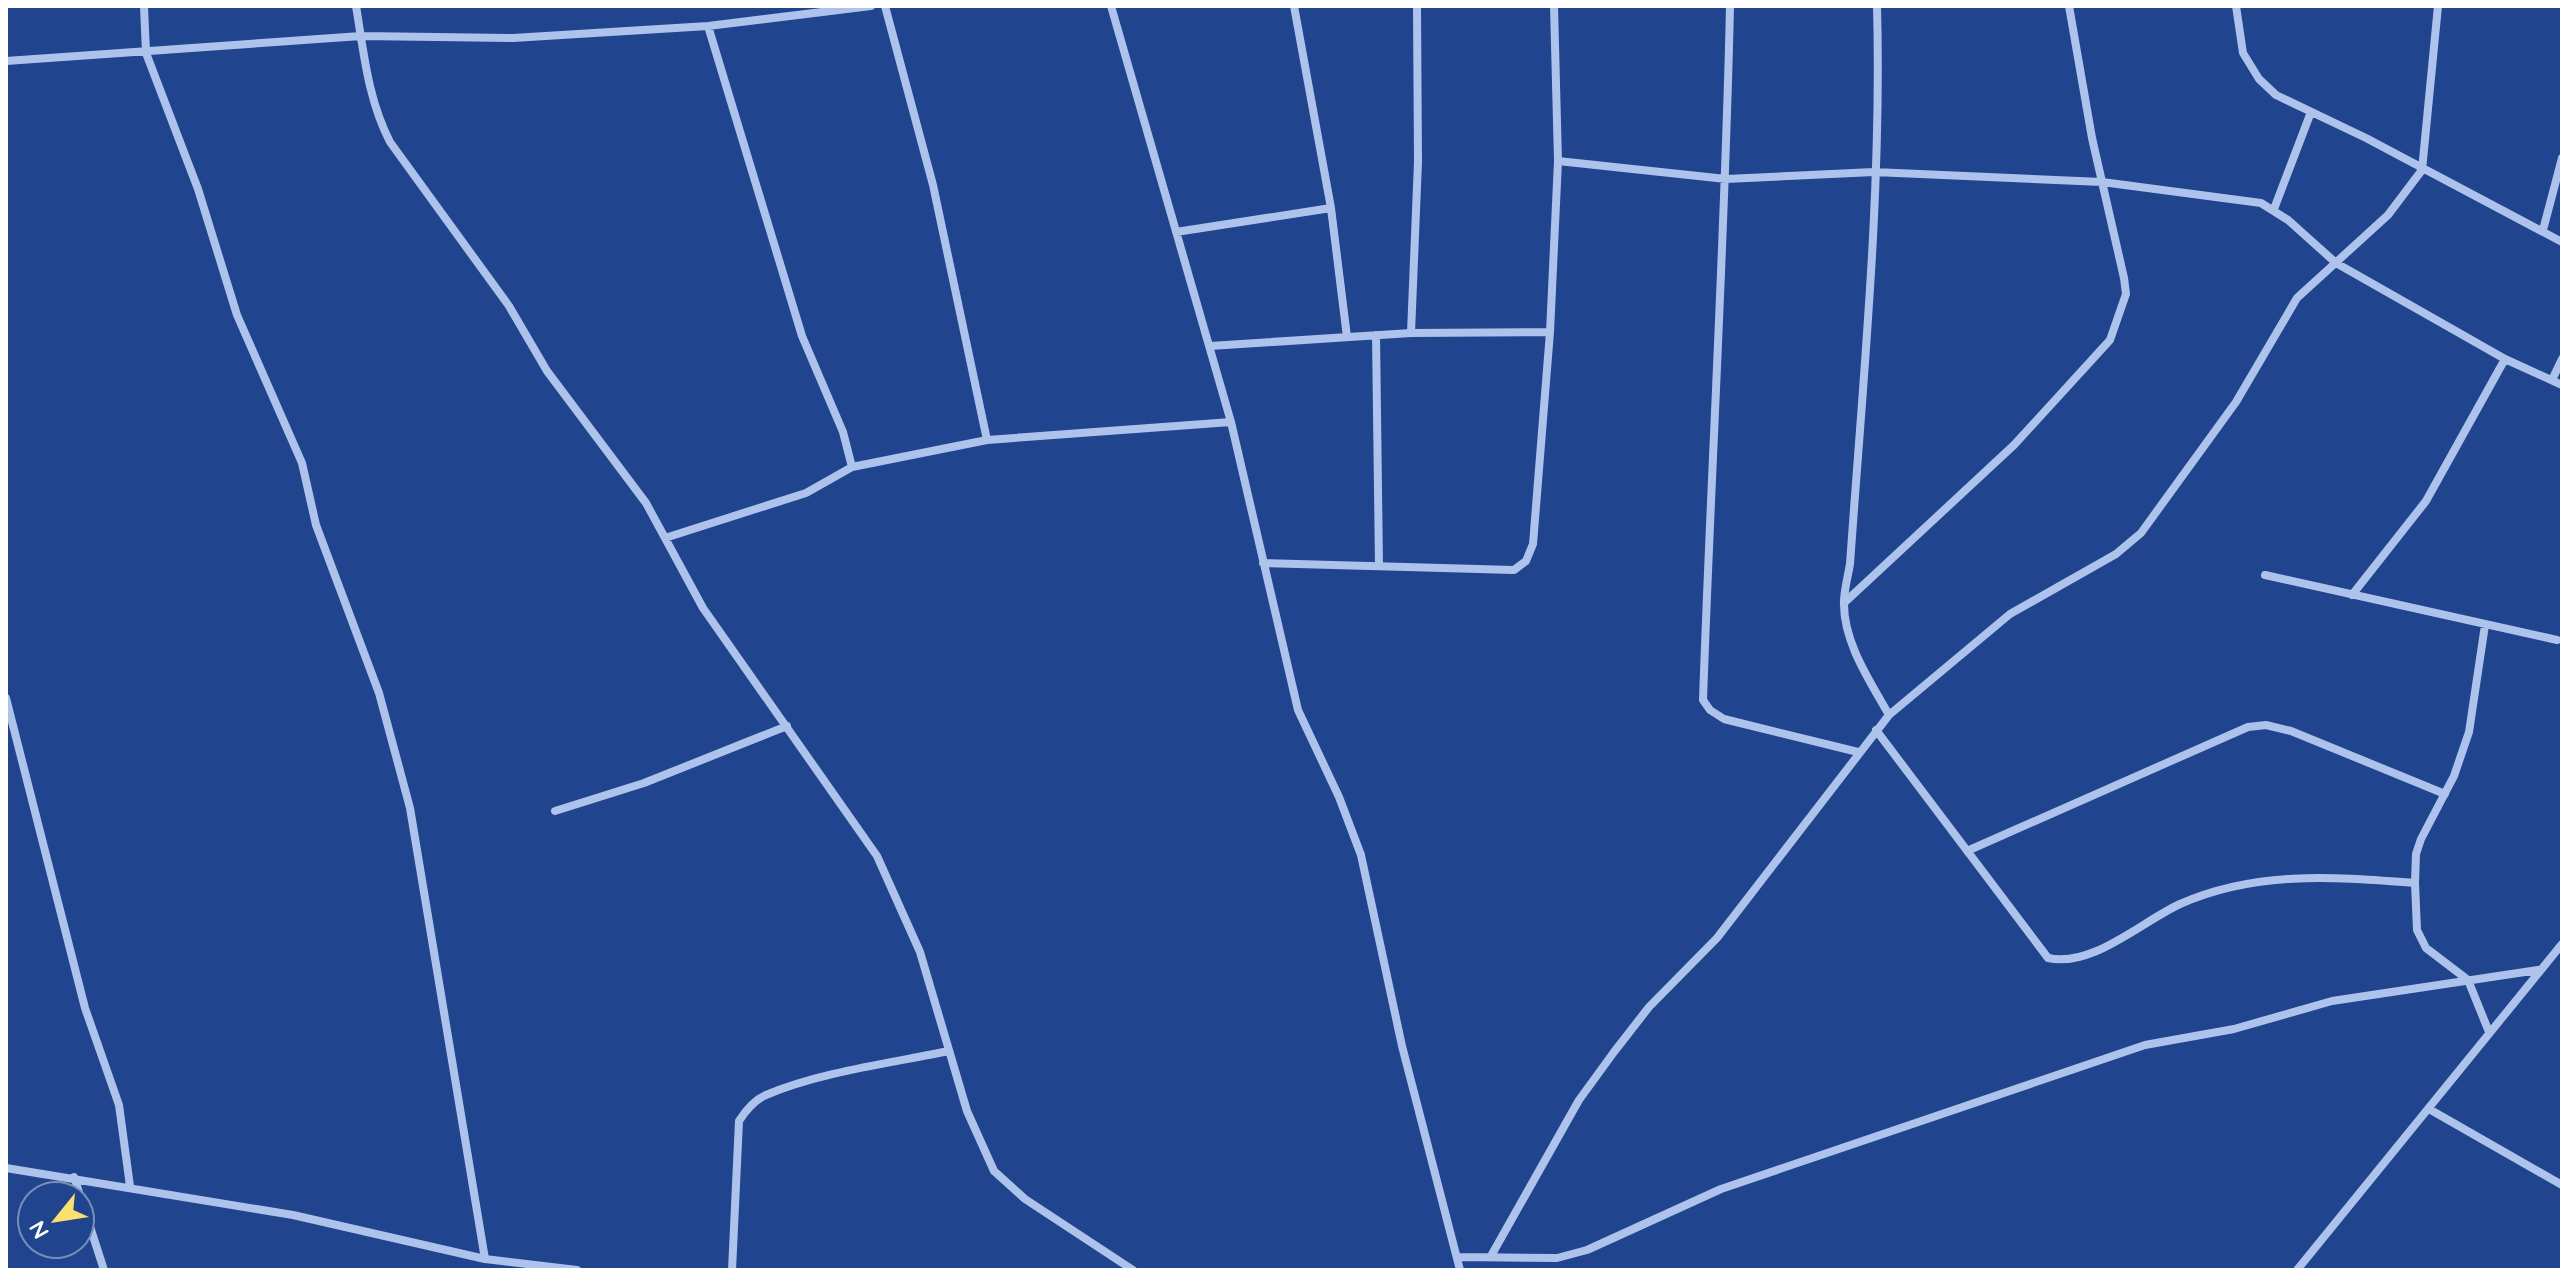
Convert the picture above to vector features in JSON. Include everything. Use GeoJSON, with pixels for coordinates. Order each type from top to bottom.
{"type":"FeatureCollection","features":[{"type":"Feature","properties":{"kind":"street"},"geometry":{"type":"LineString","coordinates":[[144,6],[146,53],[198,189],[237,315],[302,463],[316,525],[379,693],[410,808],[485,1259]]}},
{"type":"Feature","properties":{"kind":"street"},"geometry":{"type":"LineString","coordinates":[[356,6],[368,85],[376,114],[390,142],[509,306],[547,371],[646,503],[703,608],[877,856],[920,952],[967,1111],[994,1171],[1025,1199],[1133,1270]]}},
{"type":"Feature","properties":{"kind":"street"},"geometry":{"type":"LineString","coordinates":[[885,6],[933,185],[987,440]]}},
{"type":"Feature","properties":{"kind":"street"},"geometry":{"type":"LineString","coordinates":[[1111,6],[1231,422],[1298,710],[1339,797],[1361,855],[1402,1046],[1460,1270]]}},
{"type":"Feature","properties":{"kind":"street"},"geometry":{"type":"LineString","coordinates":[[1294,6],[1331,208],[1347,337]]}},
{"type":"Feature","properties":{"kind":"street"},"geometry":{"type":"LineString","coordinates":[[1411,333],[1418,162],[1417,6]]}},
{"type":"Feature","properties":{"kind":"street"},"geometry":{"type":"LineString","coordinates":[[1263,563],[1514,570],[1526,561],[1533,544],[1550,332],[1558,161],[1554,6]]}},
{"type":"Feature","properties":{"kind":"street"},"geometry":{"type":"LineString","coordinates":[[1730,6],[1726,179],[1715,366],[1703,700],[1710,710],[1724,719],[1858,752]]}},
{"type":"Feature","properties":{"kind":"street"},"geometry":{"type":"LineString","coordinates":[[1877,6],[1867,324],[1850,564],[1844,603],[1849,632],[1862,665],[1889,715]]}},
{"type":"Feature","properties":{"kind":"street"},"geometry":{"type":"LineString","coordinates":[[1844,603],[2014,445],[2110,340],[2126,294],[2069,6]]}},
{"type":"Feature","properties":{"kind":"street"},"geometry":{"type":"LineString","coordinates":[[2236,6],[2243,53],[2259,79],[2276,95],[2562,242]]}},
{"type":"Feature","properties":{"kind":"street"},"geometry":{"type":"LineString","coordinates":[[1491,1256],[1579,1100],[1649,1007],[1717,938],[1876,730],[1889,715],[2010,614],[2116,554],[2141,533],[2171,497],[2236,402],[2297,298],[2388,215],[2422,170],[2438,6]]}},
{"type":"Feature","properties":{"kind":"street"},"geometry":{"type":"LineString","coordinates":[[6,61],[361,36],[513,38],[708,26],[866,7]]}},
{"type":"Feature","properties":{"kind":"street"},"geometry":{"type":"LineString","coordinates":[[708,26],[802,336],[843,432],[852,467]]}},
{"type":"Feature","properties":{"kind":"street"},"geometry":{"type":"LineString","coordinates":[[2274,209],[2311,112]]}},
{"type":"Feature","properties":{"kind":"street"},"geometry":{"type":"LineString","coordinates":[[2543,230],[2562,158]]}},
{"type":"Feature","properties":{"kind":"street"},"geometry":{"type":"LineString","coordinates":[[1558,161],[1726,179],[1874,172],[2102,182],[2261,203],[2274,209],[2336,263],[2505,359],[2562,385]]}},
{"type":"Feature","properties":{"kind":"street"},"geometry":{"type":"LineString","coordinates":[[1176,232],[1331,208]]}},
{"type":"Feature","properties":{"kind":"street"},"geometry":{"type":"LineString","coordinates":[[1210,346],[1411,333],[1550,332]]}},
{"type":"Feature","properties":{"kind":"street"},"geometry":{"type":"LineString","coordinates":[[1376,335],[1379,566]]}},
{"type":"Feature","properties":{"kind":"street"},"geometry":{"type":"LineString","coordinates":[[2352,595],[2426,501],[2505,359]]}},
{"type":"Feature","properties":{"kind":"street"},"geometry":{"type":"LineString","coordinates":[[2552,380],[2562,359]]}},
{"type":"Feature","properties":{"kind":"street"},"geometry":{"type":"LineString","coordinates":[[665,538],[806,493],[852,467],[987,440],[1231,422]]}},
{"type":"Feature","properties":{"kind":"street"},"geometry":{"type":"LineString","coordinates":[[2265,575],[2557,640]]}},
{"type":"Feature","properties":{"kind":"street"},"geometry":{"type":"LineString","coordinates":[[2485,625],[2469,732],[2445,794],[2416,854],[2415,883],[2417,930],[2426,948],[2468,980],[2489,1032]]}},
{"type":"Feature","properties":{"kind":"street"},"geometry":{"type":"LineString","coordinates":[[6,698],[85,1008],[119,1105],[130,1186]]}},
{"type":"Feature","properties":{"kind":"street"},"geometry":{"type":"LineString","coordinates":[[555,811],[644,783],[787,726]]}},
{"type":"Feature","properties":{"kind":"street"},"geometry":{"type":"LineString","coordinates":[[1967,851],[2257,726],[2291,731],[2445,794]]}},
{"type":"Feature","properties":{"kind":"street"},"geometry":{"type":"LineString","coordinates":[[1876,730],[2048,958],[2065,962],[2093,951],[2181,903],[2258,881],[2315,875],[2415,883]]}},
{"type":"Feature","properties":{"kind":"street"},"geometry":{"type":"LineString","coordinates":[[2297,1270],[2562,944]]}},
{"type":"Feature","properties":{"kind":"street"},"geometry":{"type":"LineString","coordinates":[[1459,1257],[1557,1258],[1587,1250],[1721,1189],[2145,1045],[2234,1029],[2332,1001],[2538,970]]}},
{"type":"Feature","properties":{"kind":"street"},"geometry":{"type":"LineString","coordinates":[[732,1270],[739,1121],[747,1108],[764,1095],[855,1070],[949,1051]]}},
{"type":"Feature","properties":{"kind":"street"},"geometry":{"type":"LineString","coordinates":[[2429,1109],[2562,1185]]}},
{"type":"Feature","properties":{"kind":"street"},"geometry":{"type":"LineString","coordinates":[[6,1168],[293,1215],[485,1259],[577,1270]]}},
{"type":"Feature","properties":{"kind":"street"},"geometry":{"type":"LineString","coordinates":[[74,1177],[104,1270]]}}]}
